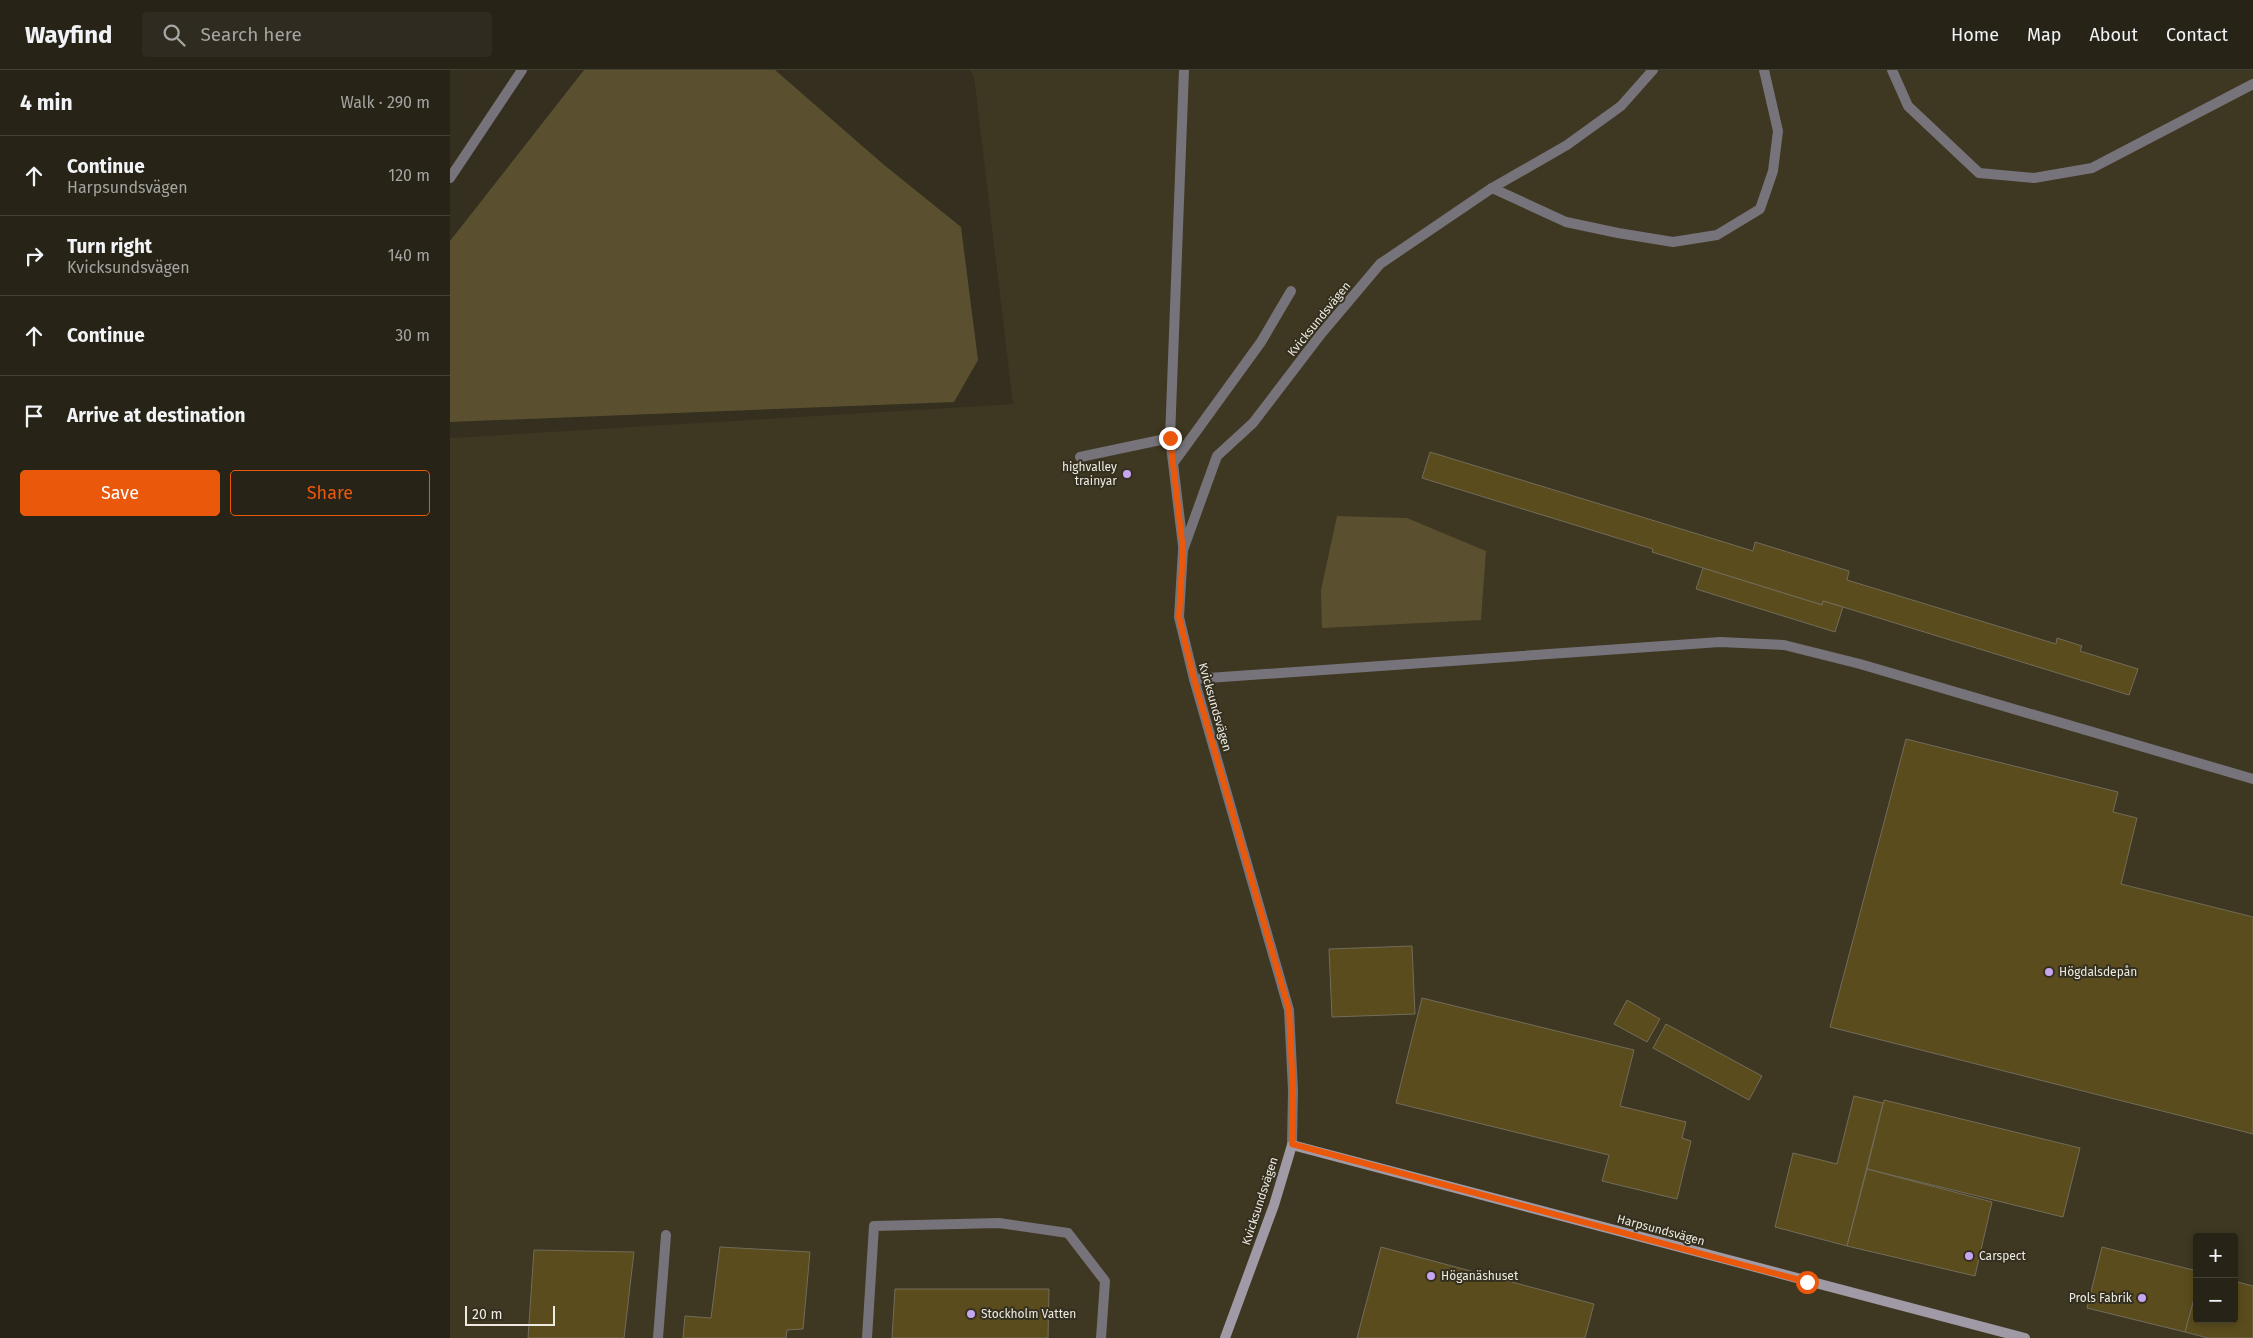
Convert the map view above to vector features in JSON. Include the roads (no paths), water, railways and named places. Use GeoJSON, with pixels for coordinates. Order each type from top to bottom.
{"type":"FeatureCollection","features":[{"type":"Feature","properties":{"kind":"street"},"geometry":{"type":"LineString","coordinates":[[450,178],[522,70]]}},
{"type":"Feature","properties":{"kind":"street"},"geometry":{"type":"LineString","coordinates":[[1183,550],[1170,438],[1184,70]]}},
{"type":"Feature","properties":{"kind":"street","name":"Kvicksundsvägen"},"geometry":{"type":"LineString","coordinates":[[1225,1338],[1274,1205],[1292,1144],[1293,1090],[1289,1010],[1194,679],[1179,617],[1183,550],[1217,456],[1253,423],[1321,334],[1380,264],[1492,188],[1567,145],[1621,106],[1653,70]]}},
{"type":"Feature","properties":{"kind":"street"},"geometry":{"type":"LineString","coordinates":[[1492,188],[1566,222],[1673,242],[1717,236],[1760,209],[1773,171],[1778,130],[1764,70]]}},
{"type":"Feature","properties":{"kind":"street"},"geometry":{"type":"LineString","coordinates":[[1892,70],[1908,106],[1979,172],[2034,178],[2092,168],[2253,84]]}},
{"type":"Feature","properties":{"kind":"street"},"geometry":{"type":"LineString","coordinates":[[1174,462],[1261,342],[1291,291]]}},
{"type":"Feature","properties":{"kind":"street"},"geometry":{"type":"LineString","coordinates":[[1080,457],[1170,438]]}},
{"type":"Feature","properties":{"kind":"street"},"geometry":{"type":"LineString","coordinates":[[1194,679],[1720,642],[1784,645],[1860,664],[2253,779]]}},
{"type":"Feature","properties":{"kind":"street","name":"Harpsundsvägen"},"geometry":{"type":"LineString","coordinates":[[1292,1144],[2025,1338]]}},
{"type":"Feature","properties":{"kind":"street"},"geometry":{"type":"LineString","coordinates":[[868,1338],[874,1226],[999,1223],[1068,1233],[1105,1281],[1101,1338]]}},
{"type":"Feature","properties":{"kind":"street"},"geometry":{"type":"LineString","coordinates":[[658,1338],[666,1235]]}},
{"type":"Feature","properties":{"kind":"place","name":"highvalley trainyar"},"geometry":{"type":"Point","coordinates":[1127,474]}},
{"type":"Feature","properties":{"kind":"place","name":"Högdalsdepån"},"geometry":{"type":"Point","coordinates":[2049,972]}},
{"type":"Feature","properties":{"kind":"place","name":"Carspect"},"geometry":{"type":"Point","coordinates":[1969,1256]}},
{"type":"Feature","properties":{"kind":"place","name":"Höganäshuset"},"geometry":{"type":"Point","coordinates":[1431,1276]}},
{"type":"Feature","properties":{"kind":"place","name":"Prols Fabrik"},"geometry":{"type":"Point","coordinates":[2142,1298]}},
{"type":"Feature","properties":{"kind":"place","name":"Stockholm Vatten"},"geometry":{"type":"Point","coordinates":[971,1314]}}]}
